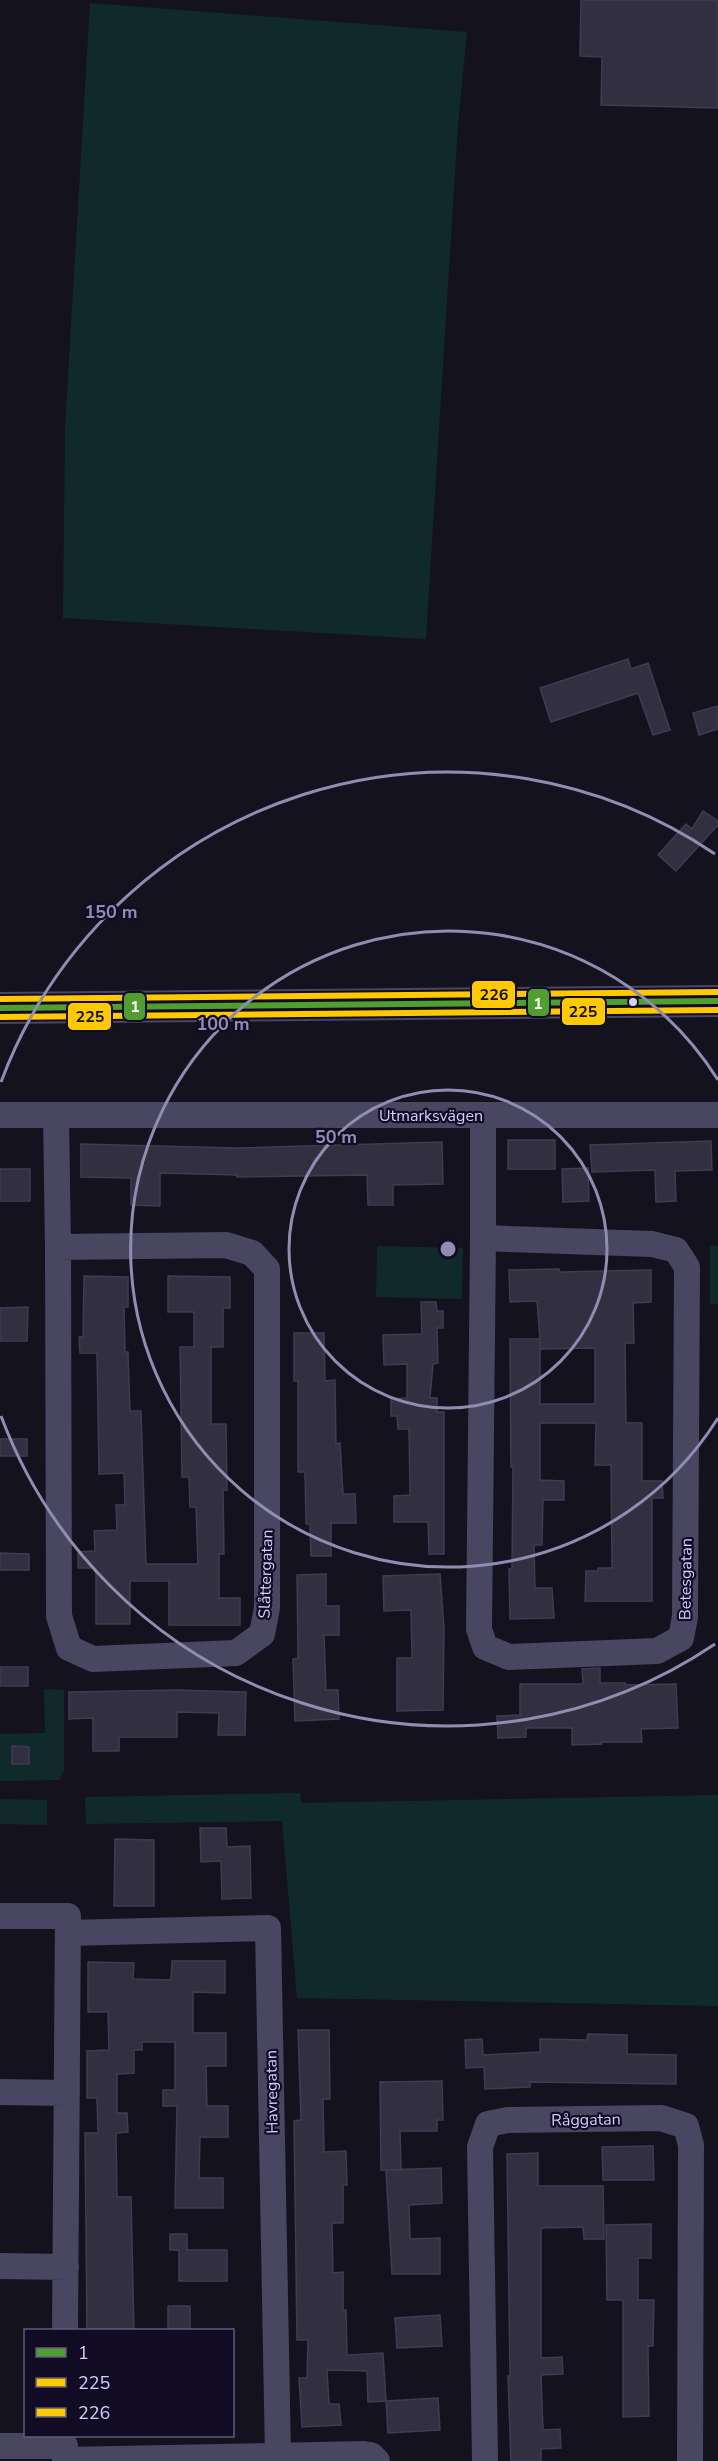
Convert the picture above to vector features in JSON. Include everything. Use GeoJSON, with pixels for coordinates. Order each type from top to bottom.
{"type":"FeatureCollection","features":[{"type":"Feature","properties":{"kind":"street"},"geometry":{"type":"LineString","coordinates":[[0,1008],[718,1001]]}},
{"type":"Feature","properties":{"kind":"street","name":"Utmarksvägen"},"geometry":{"type":"LineString","coordinates":[[0,1115],[718,1115]]}},
{"type":"Feature","properties":{"kind":"street","name":"Slåttergatan"},"geometry":{"type":"LineString","coordinates":[[56,1115],[59,1616],[69,1648],[93,1659],[237,1653],[262,1634],[267,1608],[267,1269],[252,1253],[226,1245],[58,1246]]}},
{"type":"Feature","properties":{"kind":"street","name":"Betesgatan"},"geometry":{"type":"LineString","coordinates":[[483,1115],[479,1629],[485,1647],[509,1657],[657,1651],[681,1638],[686,1617],[687,1267],[676,1250],[652,1244],[483,1239]]}},
{"type":"Feature","properties":{"kind":"street"},"geometry":{"type":"LineString","coordinates":[[0,1916],[68,1916],[65,2329]]}},
{"type":"Feature","properties":{"kind":"street","name":"Havregatan"},"geometry":{"type":"LineString","coordinates":[[68,1933],[268,1928],[279,2456]]}},
{"type":"Feature","properties":{"kind":"street"},"geometry":{"type":"LineString","coordinates":[[0,2092],[67,2093]]}},
{"type":"Feature","properties":{"kind":"street","name":"Råggatan"},"geometry":{"type":"LineString","coordinates":[[485,2461],[480,2147],[488,2124],[508,2120],[661,2118],[686,2126],[691,2145],[690,2461]]}},
{"type":"Feature","properties":{"kind":"street"},"geometry":{"type":"LineString","coordinates":[[0,2266],[66,2267]]}},
{"type":"Feature","properties":{"kind":"street"},"geometry":{"type":"LineString","coordinates":[[0,2446],[279,2456],[367,2454],[377,2461]]}},
{"type":"Feature","properties":{"kind":"green space"},"geometry":{"type":"Polygon","coordinates":[[[90,3],[467,32],[458,125],[426,639],[63,618],[65,427],[90,3]]]}},
{"type":"Feature","properties":{"kind":"green space"},"geometry":{"type":"Polygon","coordinates":[[[377,1246],[463,1248],[462,1299],[376,1297],[377,1246]]]}},
{"type":"Feature","properties":{"kind":"green space"},"geometry":{"type":"Polygon","coordinates":[[[710,1246],[718,1246],[718,1304],[710,1304],[710,1246]]]}},
{"type":"Feature","properties":{"kind":"green space"},"geometry":{"type":"Polygon","coordinates":[[[44,1689],[64,1690],[64,1771],[59,1780],[0,1781],[0,1734],[45,1733],[44,1689]]]}},
{"type":"Feature","properties":{"kind":"green space"},"geometry":{"type":"Polygon","coordinates":[[[300,1793],[301,1803],[718,1795],[718,2006],[297,1998],[282,1821],[86,1824],[85,1797],[300,1793]]]}},
{"type":"Feature","properties":{"kind":"green space"},"geometry":{"type":"Polygon","coordinates":[[[0,1799],[47,1800],[47,1825],[0,1824],[0,1799]]]}},
{"type":"Feature","properties":{"kind":"building"},"geometry":{"type":"Polygon","coordinates":[[[581,0],[718,0],[718,108],[601,105],[602,57],[580,56],[581,0]]]}},
{"type":"Feature","properties":{"kind":"building"},"geometry":{"type":"Polygon","coordinates":[[[628,659],[631,669],[648,663],[670,730],[653,735],[638,693],[551,722],[540,688],[628,659]]]}},
{"type":"Feature","properties":{"kind":"building"},"geometry":{"type":"Polygon","coordinates":[[[718,706],[718,729],[699,735],[693,713],[718,706]]]}},
{"type":"Feature","properties":{"kind":"building"},"geometry":{"type":"Polygon","coordinates":[[[703,811],[718,821],[718,825],[676,871],[658,855],[686,824],[692,829],[703,811]]]}},
{"type":"Feature","properties":{"kind":"building"},"geometry":{"type":"Polygon","coordinates":[[[508,1140],[555,1140],[555,1169],[508,1169],[508,1140]]]}},
{"type":"Feature","properties":{"kind":"building"},"geometry":{"type":"Polygon","coordinates":[[[711,1141],[712,1170],[675,1171],[676,1201],[656,1202],[655,1170],[592,1172],[590,1145],[711,1141]]]}},
{"type":"Feature","properties":{"kind":"building"},"geometry":{"type":"Polygon","coordinates":[[[442,1142],[443,1184],[393,1185],[393,1205],[368,1205],[367,1175],[237,1177],[237,1175],[160,1173],[160,1206],[131,1205],[131,1178],[81,1177],[81,1144],[237,1148],[442,1142]]]}},
{"type":"Feature","properties":{"kind":"building"},"geometry":{"type":"Polygon","coordinates":[[[588,1168],[589,1201],[563,1202],[562,1169],[588,1168]]]}},
{"type":"Feature","properties":{"kind":"building"},"geometry":{"type":"Polygon","coordinates":[[[0,1169],[30,1169],[30,1201],[0,1201],[0,1169]]]}},
{"type":"Feature","properties":{"kind":"building"},"geometry":{"type":"Polygon","coordinates":[[[559,1269],[559,1272],[651,1270],[651,1302],[633,1303],[634,1343],[625,1343],[626,1423],[642,1423],[642,1481],[662,1481],[663,1498],[652,1498],[652,1601],[585,1601],[586,1571],[612,1568],[611,1465],[595,1465],[596,1423],[540,1423],[540,1480],[564,1481],[564,1500],[543,1500],[542,1545],[534,1545],[535,1588],[552,1588],[554,1618],[510,1619],[509,1569],[512,1569],[513,1467],[511,1467],[510,1339],[540,1339],[537,1301],[510,1302],[509,1270],[559,1269]],[[595,1348],[540,1349],[540,1404],[595,1404],[595,1348]]]}},
{"type":"Feature","properties":{"kind":"building"},"geometry":{"type":"Polygon","coordinates":[[[84,1276],[128,1277],[128,1307],[124,1307],[125,1352],[128,1352],[130,1411],[141,1411],[146,1564],[198,1564],[196,1507],[190,1507],[189,1477],[182,1477],[180,1347],[194,1347],[194,1312],[168,1312],[168,1276],[230,1277],[230,1308],[223,1308],[223,1347],[211,1347],[211,1424],[226,1424],[227,1490],[223,1490],[224,1554],[219,1554],[219,1598],[240,1598],[240,1625],[169,1625],[169,1581],[130,1581],[130,1624],[96,1624],[96,1568],[78,1568],[78,1552],[95,1551],[94,1531],[117,1530],[116,1505],[125,1505],[124,1473],[99,1474],[97,1353],[80,1353],[79,1337],[83,1337],[84,1276]]]}},
{"type":"Feature","properties":{"kind":"building"},"geometry":{"type":"Polygon","coordinates":[[[421,1302],[436,1302],[437,1311],[443,1311],[443,1328],[437,1328],[438,1363],[433,1364],[430,1398],[437,1398],[437,1412],[444,1412],[444,1554],[429,1554],[428,1522],[394,1522],[394,1496],[410,1495],[409,1429],[398,1429],[397,1416],[391,1416],[391,1399],[407,1398],[407,1364],[384,1365],[383,1335],[422,1334],[421,1302]]]}},
{"type":"Feature","properties":{"kind":"building"},"geometry":{"type":"Polygon","coordinates":[[[28,1307],[27,1341],[0,1341],[0,1308],[28,1307]]]}},
{"type":"Feature","properties":{"kind":"building"},"geometry":{"type":"Polygon","coordinates":[[[294,1333],[324,1333],[325,1381],[335,1380],[336,1444],[340,1443],[343,1494],[355,1494],[356,1523],[331,1523],[331,1556],[311,1556],[310,1524],[306,1524],[305,1472],[298,1472],[298,1381],[294,1381],[294,1333]]]}},
{"type":"Feature","properties":{"kind":"building"},"geometry":{"type":"Polygon","coordinates":[[[0,1439],[27,1439],[27,1456],[0,1456],[0,1439]]]}},
{"type":"Feature","properties":{"kind":"building"},"geometry":{"type":"Polygon","coordinates":[[[0,1553],[29,1554],[29,1570],[0,1570],[0,1553]]]}},
{"type":"Feature","properties":{"kind":"building"},"geometry":{"type":"Polygon","coordinates":[[[326,1574],[326,1606],[339,1606],[339,1635],[324,1635],[326,1690],[338,1690],[339,1719],[295,1721],[293,1659],[298,1658],[297,1575],[326,1574]]]}},
{"type":"Feature","properties":{"kind":"building"},"geometry":{"type":"Polygon","coordinates":[[[440,1574],[444,1629],[443,1710],[397,1711],[397,1658],[412,1658],[411,1610],[384,1611],[383,1576],[440,1574]]]}},
{"type":"Feature","properties":{"kind":"building"},"geometry":{"type":"Polygon","coordinates":[[[0,1667],[28,1667],[28,1686],[0,1686],[0,1667]]]}},
{"type":"Feature","properties":{"kind":"building"},"geometry":{"type":"Polygon","coordinates":[[[600,1668],[600,1683],[676,1684],[678,1728],[641,1729],[642,1742],[572,1745],[572,1728],[526,1728],[526,1737],[498,1738],[497,1716],[520,1715],[520,1684],[583,1684],[582,1669],[600,1668]]]}},
{"type":"Feature","properties":{"kind":"building"},"geometry":{"type":"Polygon","coordinates":[[[177,1690],[246,1692],[245,1735],[218,1735],[219,1713],[177,1712],[177,1737],[119,1737],[119,1751],[93,1751],[93,1718],[69,1719],[69,1692],[177,1690]]]}},
{"type":"Feature","properties":{"kind":"building"},"geometry":{"type":"Polygon","coordinates":[[[12,1746],[29,1747],[29,1764],[12,1764],[12,1746]]]}},
{"type":"Feature","properties":{"kind":"building"},"geometry":{"type":"Polygon","coordinates":[[[200,1828],[226,1828],[227,1847],[250,1846],[251,1898],[222,1899],[221,1861],[201,1862],[200,1828]]]}},
{"type":"Feature","properties":{"kind":"building"},"geometry":{"type":"Polygon","coordinates":[[[115,1839],[154,1840],[154,1906],[114,1906],[115,1839]]]}},
{"type":"Feature","properties":{"kind":"building"},"geometry":{"type":"Polygon","coordinates":[[[172,1961],[225,1961],[225,1993],[193,1992],[193,2033],[226,2033],[226,2066],[206,2066],[207,2106],[228,2106],[228,2137],[200,2137],[199,2178],[223,2178],[223,2208],[175,2208],[177,2106],[163,2106],[163,2090],[175,2090],[175,2042],[142,2042],[142,2050],[134,2050],[134,2073],[117,2074],[117,2113],[127,2113],[128,2132],[116,2133],[117,2197],[131,2197],[134,2329],[87,2329],[85,2133],[98,2133],[97,2098],[87,2098],[87,2051],[109,2050],[108,2012],[88,2012],[88,1962],[134,1963],[133,1979],[171,1980],[172,1961]]]}},
{"type":"Feature","properties":{"kind":"building"},"geometry":{"type":"Polygon","coordinates":[[[298,2030],[329,2030],[330,2099],[323,2099],[324,2152],[346,2151],[347,2185],[343,2185],[343,2223],[332,2223],[333,2273],[343,2272],[343,2310],[346,2310],[347,2355],[383,2353],[386,2401],[368,2402],[367,2371],[327,2370],[329,2404],[339,2404],[341,2425],[302,2427],[299,2378],[307,2378],[308,2340],[297,2340],[294,2121],[301,2120],[298,2030]]]}},
{"type":"Feature","properties":{"kind":"building"},"geometry":{"type":"Polygon","coordinates":[[[588,2034],[627,2035],[627,2054],[676,2055],[676,2084],[530,2082],[530,2087],[485,2089],[484,2067],[466,2068],[465,2040],[482,2039],[483,2055],[540,2052],[540,2039],[587,2040],[588,2034]]]}},
{"type":"Feature","properties":{"kind":"building"},"geometry":{"type":"Polygon","coordinates":[[[442,2081],[443,2120],[437,2120],[437,2131],[400,2131],[401,2170],[381,2170],[380,2082],[442,2081]]]}},
{"type":"Feature","properties":{"kind":"building"},"geometry":{"type":"Polygon","coordinates":[[[653,2146],[654,2180],[603,2180],[602,2147],[653,2146]]]}},
{"type":"Feature","properties":{"kind":"building"},"geometry":{"type":"Polygon","coordinates":[[[538,2153],[538,2186],[603,2186],[604,2239],[584,2239],[583,2227],[541,2228],[541,2358],[562,2357],[563,2374],[541,2375],[543,2430],[560,2429],[561,2448],[541,2449],[541,2461],[511,2461],[508,2376],[510,2376],[507,2154],[538,2153]]]}},
{"type":"Feature","properties":{"kind":"building"},"geometry":{"type":"Polygon","coordinates":[[[441,2168],[442,2203],[409,2205],[410,2239],[440,2238],[440,2274],[392,2274],[386,2170],[441,2168]]]}},
{"type":"Feature","properties":{"kind":"building"},"geometry":{"type":"Polygon","coordinates":[[[651,2224],[651,2258],[638,2258],[638,2300],[654,2300],[653,2346],[648,2346],[649,2416],[623,2417],[623,2300],[607,2300],[606,2225],[651,2224]]]}},
{"type":"Feature","properties":{"kind":"building"},"geometry":{"type":"Polygon","coordinates":[[[170,2234],[187,2234],[187,2250],[227,2250],[227,2281],[179,2281],[179,2250],[170,2250],[170,2234]]]}},
{"type":"Feature","properties":{"kind":"building"},"geometry":{"type":"Polygon","coordinates":[[[168,2306],[190,2306],[190,2329],[168,2329],[168,2306]]]}},
{"type":"Feature","properties":{"kind":"building"},"geometry":{"type":"Polygon","coordinates":[[[440,2315],[442,2346],[397,2348],[395,2318],[440,2315]]]}},
{"type":"Feature","properties":{"kind":"building"},"geometry":{"type":"Polygon","coordinates":[[[438,2398],[440,2430],[388,2433],[386,2401],[438,2398]]]}},
{"type":"Feature","properties":{"kind":"transit line","name":"226"},"geometry":{"type":"LineString","coordinates":[[0,999],[718,992]]}},
{"type":"Feature","properties":{"kind":"transit line","name":"1"},"geometry":{"type":"LineString","coordinates":[[0,1008],[718,1001]]}},
{"type":"Feature","properties":{"kind":"transit line","name":"225"},"geometry":{"type":"LineString","coordinates":[[0,1017],[718,1010]]}}]}
